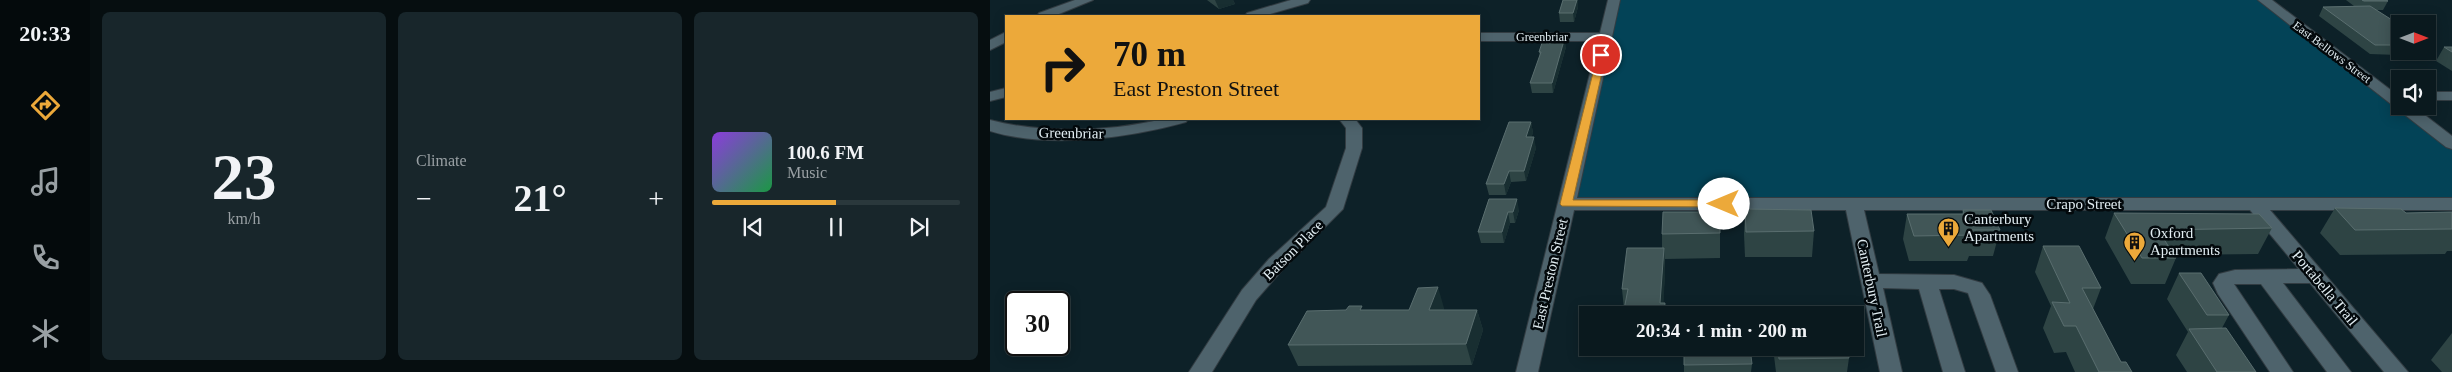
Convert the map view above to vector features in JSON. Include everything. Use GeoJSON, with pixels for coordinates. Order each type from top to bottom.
{"type":"FeatureCollection","features":[{"type":"Feature","properties":{"kind":"street"},"geometry":{"type":"LineString","coordinates":[[1046,15],[1087,0]]}},
{"type":"Feature","properties":{"kind":"street"},"geometry":{"type":"LineString","coordinates":[[1254,15],[1304,0]]}},
{"type":"Feature","properties":{"kind":"street","name":"East Preston Street"},"geometry":{"type":"LineString","coordinates":[[1527,372],[1614,0]]}},
{"type":"Feature","properties":{"kind":"street","name":"East Bellows Street"},"geometry":{"type":"LineString","coordinates":[[2264,0],[2391,96]]}},
{"type":"Feature","properties":{"kind":"street","name":"Greenbriar"},"geometry":{"type":"LineString","coordinates":[[1480,36],[1606,37]]}},
{"type":"Feature","properties":{"kind":"street"},"geometry":{"type":"LineString","coordinates":[[990,46],[1005,37]]}},
{"type":"Feature","properties":{"kind":"street"},"geometry":{"type":"LineString","coordinates":[[990,98],[1005,92]]}},
{"type":"Feature","properties":{"kind":"street"},"geometry":{"type":"LineString","coordinates":[[2436,96],[2452,96]]}},
{"type":"Feature","properties":{"kind":"street","name":"East Bellows Street"},"geometry":{"type":"LineString","coordinates":[[2416,115],[2452,144]]}},
{"type":"Feature","properties":{"kind":"street","name":"Greenbriar"},"geometry":{"type":"LineString","coordinates":[[990,125],[1014,132],[1109,134],[1155,126],[1176,120]]}},
{"type":"Feature","properties":{"kind":"street","name":"Batson Place"},"geometry":{"type":"LineString","coordinates":[[1200,372],[1249,295],[1276,264],[1334,209],[1354,148],[1354,128],[1348,120]]}},
{"type":"Feature","properties":{"kind":"street","name":"Crapo Street"},"geometry":{"type":"LineString","coordinates":[[1566,204],[2452,204]]}},
{"type":"Feature","properties":{"kind":"street","name":"Canterbury Trail"},"geometry":{"type":"LineString","coordinates":[[1854,204],[1891,372]]}},
{"type":"Feature","properties":{"kind":"street","name":"Portabella Trail"},"geometry":{"type":"LineString","coordinates":[[2255,204],[2397,372]]}},
{"type":"Feature","properties":{"kind":"street"},"geometry":{"type":"LineString","coordinates":[[2282,372],[2225,289],[2224,283],[2226,279],[2235,277],[2315,276]]}},
{"type":"Feature","properties":{"kind":"street"},"geometry":{"type":"LineString","coordinates":[[2268,277],[2340,372]]}},
{"type":"Feature","properties":{"kind":"street"},"geometry":{"type":"LineString","coordinates":[[1871,282],[1954,282],[1975,288],[1980,295],[2006,372]]}},
{"type":"Feature","properties":{"kind":"street"},"geometry":{"type":"LineString","coordinates":[[1927,282],[1954,372]]}},
{"type":"Feature","properties":{"kind":"shaded area"},"geometry":{"type":"Polygon","coordinates":[[[1614,0],[2266,0],[2391,99],[2391,115],[2412,115],[2452,144],[2452,204],[1566,204],[1614,0]]]}},
{"type":"Feature","properties":{"kind":"building"},"geometry":{"type":"Polygon","coordinates":[[[1563,0],[1577,0],[1573,13],[1559,13],[1563,0]]]}},
{"type":"Feature","properties":{"kind":"building"},"geometry":{"type":"Polygon","coordinates":[[[2362,0],[2386,0],[2388,1],[2364,1],[2362,0]]]}},
{"type":"Feature","properties":{"kind":"building"},"geometry":{"type":"Polygon","coordinates":[[[2370,6],[2391,19],[2391,45],[2375,45],[2323,7],[2370,6]]]}},
{"type":"Feature","properties":{"kind":"building"},"geometry":{"type":"Polygon","coordinates":[[[1544,37],[1565,37],[1552,83],[1530,83],[1541,52],[1539,52],[1544,37]]]}},
{"type":"Feature","properties":{"kind":"building"},"geometry":{"type":"Polygon","coordinates":[[[2444,47],[2452,47],[2452,52],[2444,47]]]}},
{"type":"Feature","properties":{"kind":"building"},"geometry":{"type":"Polygon","coordinates":[[[1509,122],[1531,122],[1526,137],[1534,137],[1524,171],[1509,171],[1504,184],[1486,184],[1509,122]]]}},
{"type":"Feature","properties":{"kind":"building"},"geometry":{"type":"Polygon","coordinates":[[[1489,199],[1517,199],[1513,212],[1508,212],[1502,232],[1478,232],[1489,199]]]}},
{"type":"Feature","properties":{"kind":"building"},"geometry":{"type":"Polygon","coordinates":[[[2335,208],[2401,209],[2406,213],[2452,212],[2452,229],[2355,230],[2335,208]]]}},
{"type":"Feature","properties":{"kind":"building"},"geometry":{"type":"Polygon","coordinates":[[[1745,209],[1811,210],[1814,231],[1746,232],[1745,209]]]}},
{"type":"Feature","properties":{"kind":"building"},"geometry":{"type":"Polygon","coordinates":[[[1963,210],[1991,210],[2000,230],[1972,230],[1974,235],[1914,236],[1907,214],[1964,214],[1963,210]]]}},
{"type":"Feature","properties":{"kind":"building"},"geometry":{"type":"Polygon","coordinates":[[[1663,212],[1720,212],[1720,233],[1662,234],[1663,212]]]}},
{"type":"Feature","properties":{"kind":"building"},"geometry":{"type":"Polygon","coordinates":[[[2114,213],[2259,214],[2272,228],[2158,230],[2176,258],[2142,258],[2114,213]]]}},
{"type":"Feature","properties":{"kind":"building"},"geometry":{"type":"Polygon","coordinates":[[[2043,246],[2079,246],[2101,288],[2082,288],[2121,362],[2126,362],[2132,372],[2099,372],[2076,326],[2064,326],[2052,302],[2070,303],[2043,246]]]}},
{"type":"Feature","properties":{"kind":"building"},"geometry":{"type":"Polygon","coordinates":[[[1627,248],[1664,248],[1660,303],[1665,303],[1665,306],[1625,306],[1628,289],[1622,289],[1627,248]]]}},
{"type":"Feature","properties":{"kind":"building"},"geometry":{"type":"Polygon","coordinates":[[[2179,273],[2201,273],[2229,315],[2207,315],[2179,273]]]}},
{"type":"Feature","properties":{"kind":"building"},"geometry":{"type":"Polygon","coordinates":[[[1438,287],[1429,310],[1477,310],[1466,344],[1288,345],[1307,311],[1346,310],[1349,306],[1362,306],[1360,310],[1409,310],[1418,288],[1438,287]]]}},
{"type":"Feature","properties":{"kind":"building"},"geometry":{"type":"Polygon","coordinates":[[[2226,328],[2256,372],[2217,372],[2189,329],[2226,328]]]}},
{"type":"Feature","properties":{"kind":"building"},"geometry":{"type":"Polygon","coordinates":[[[1684,356],[1751,356],[1752,364],[1684,365],[1684,356]]]}},
{"type":"Feature","properties":{"kind":"building"},"geometry":{"type":"Polygon","coordinates":[[[1779,356],[1849,356],[1849,358],[1779,359],[1779,356]]]}},
{"type":"Feature","properties":{"kind":"place","name":"Canterbury Apartments"},"geometry":{"type":"Point","coordinates":[1948,247]}},
{"type":"Feature","properties":{"kind":"place","name":"Oxford Apartments"},"geometry":{"type":"Point","coordinates":[2134,261]}},
{"type":"Feature","properties":{"kind":"route"},"geometry":{"type":"LineString","coordinates":[[1601,55],[1566,204],[1724,204]]}}]}
